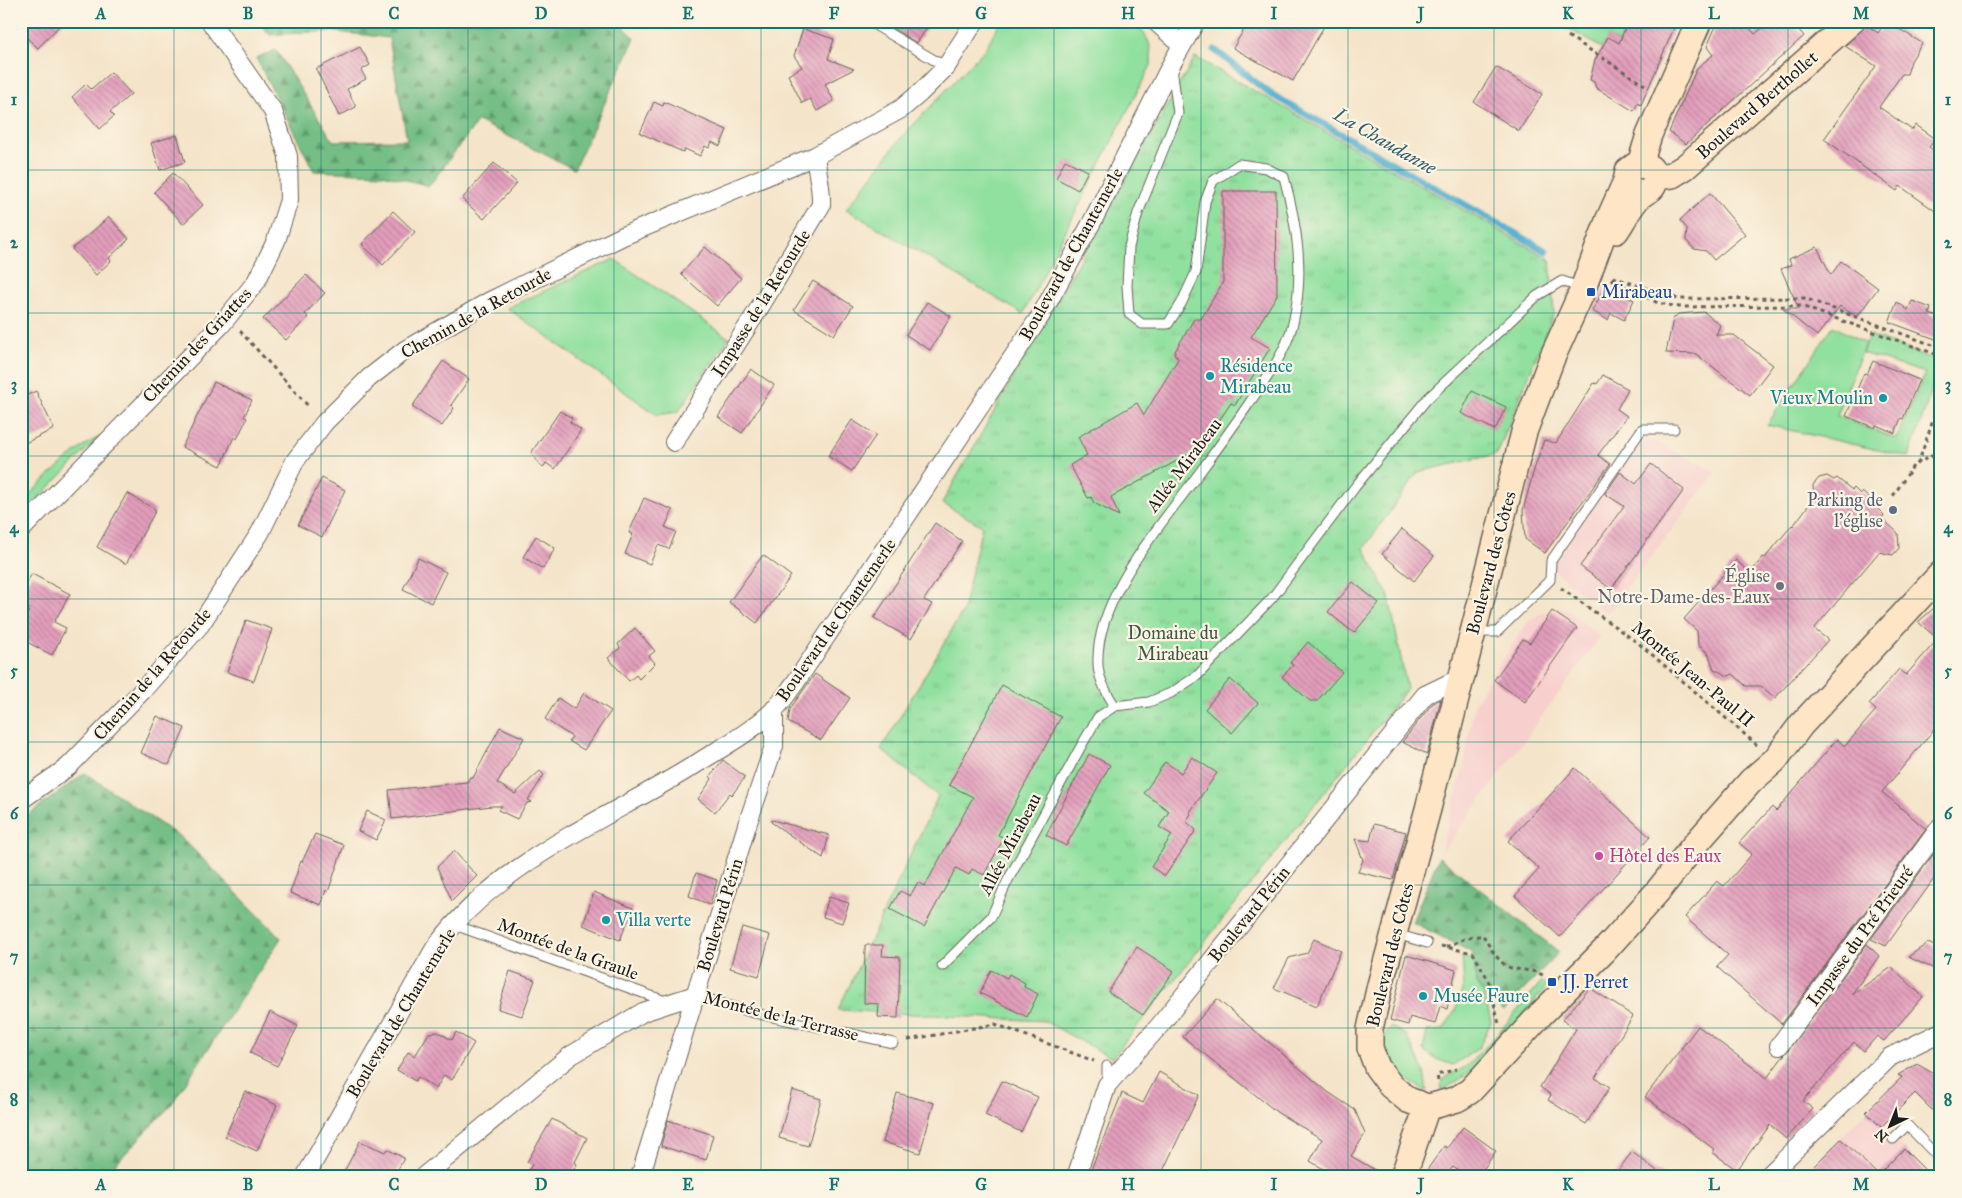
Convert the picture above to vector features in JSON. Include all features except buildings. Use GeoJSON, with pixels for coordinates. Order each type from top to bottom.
{"type":"FeatureCollection","features":[{"type":"Feature","properties":{"kind":"main road","name":"Boulevard des Côtes"},"geometry":{"type":"LineString","coordinates":[[1434,1106],[1408,1100],[1391,1086],[1377,1067],[1370,1048],[1372,1020],[1393,933],[1428,809],[1524,432],[1552,358],[1587,279],[1641,179],[1649,135],[1699,21]]}},
{"type":"Feature","properties":{"kind":"main road","name":"Boulevard Berthollet"},"geometry":{"type":"LineString","coordinates":[[1641,179],[1672,175],[1685,167],[1852,21]]}},
{"type":"Feature","properties":{"kind":"main road"},"geometry":{"type":"LineString","coordinates":[[1403,1177],[1434,1106],[1470,1091],[1604,951],[1751,781],[1775,760],[1801,724],[1941,574]]}},
{"type":"Feature","properties":{"kind":"street","name":"Chemin des Griattes"},"geometry":{"type":"LineString","coordinates":[[21,530],[227,318],[256,282],[276,241],[289,200],[288,156],[273,111],[210,21]]}},
{"type":"Feature","properties":{"kind":"street","name":"Chemin de la Retourde"},"geometry":{"type":"LineString","coordinates":[[21,800],[68,767],[142,691],[200,625],[260,533],[294,461],[324,423],[369,378],[405,350],[490,301],[622,236],[808,159],[901,109],[946,67],[975,21]]}},
{"type":"Feature","properties":{"kind":"street"},"geometry":{"type":"LineString","coordinates":[[1155,21],[1182,45]]}},
{"type":"Feature","properties":{"kind":"street","name":"Boulevard de Chantemerle"},"geometry":{"type":"LineString","coordinates":[[305,1177],[435,948],[452,924],[523,865],[562,839],[658,788],[742,735],[774,709],[795,683],[1042,314],[1092,222],[1172,63],[1196,21]]}},
{"type":"Feature","properties":{"kind":"street","name":"Impasse de la Retourde"},"geometry":{"type":"LineString","coordinates":[[674,442],[758,310],[821,205],[822,189],[808,159]]}},
{"type":"Feature","properties":{"kind":"street","name":"Boulevard Périn"},"geometry":{"type":"LineString","coordinates":[[1076,1177],[1107,1085],[1160,1025],[1425,695],[1460,678]]}},
{"type":"Feature","properties":{"kind":"street","name":"Boulevard Périn"},"geometry":{"type":"LineString","coordinates":[[640,1177],[747,825],[774,746],[774,709]]}},
{"type":"Feature","properties":{"kind":"street","name":"Impasse du Pré Prieuré"},"geometry":{"type":"LineString","coordinates":[[1779,1046],[1941,826]]}},
{"type":"Feature","properties":{"kind":"street","name":"Montée de la Terrasse"},"geometry":{"type":"LineString","coordinates":[[423,1177],[570,1056],[643,1012],[695,995]]}},
{"type":"Feature","properties":{"kind":"street"},"geometry":{"type":"LineString","coordinates":[[1767,1177],[1890,1057],[1941,1032]]}},
{"type":"Feature","properties":{"kind":"lane"},"geometry":{"type":"LineString","coordinates":[[868,21],[946,67]]}},
{"type":"Feature","properties":{"kind":"lane","name":"Allée Mirabeau"},"geometry":{"type":"LineString","coordinates":[[942,966],[991,917],[1008,880],[1098,717],[1115,706],[1105,691],[1098,665],[1101,630],[1119,589],[1142,549],[1212,456],[1273,369],[1293,324],[1301,268],[1294,214],[1284,177],[1266,168],[1238,164],[1213,180],[1205,202],[1196,272],[1181,304],[1168,324],[1142,324],[1129,314],[1127,286],[1129,247],[1138,213],[1178,112],[1172,63]]}},
{"type":"Feature","properties":{"kind":"lane"},"geometry":{"type":"LineString","coordinates":[[1115,706],[1149,702],[1171,693],[1196,676],[1272,598],[1356,487],[1427,399],[1539,294],[1562,281],[1587,279]]}},
{"type":"Feature","properties":{"kind":"lane"},"geometry":{"type":"LineString","coordinates":[[1473,632],[1497,632],[1550,580],[1551,560],[1642,429],[1674,429]]}},
{"type":"Feature","properties":{"kind":"lane","name":"Montée de la Graule"},"geometry":{"type":"LineString","coordinates":[[452,924],[672,1004]]}},
{"type":"Feature","properties":{"kind":"lane"},"geometry":{"type":"LineString","coordinates":[[1393,933],[1427,943]]}},
{"type":"Feature","properties":{"kind":"lane","name":"Montée de la Terrasse"},"geometry":{"type":"LineString","coordinates":[[695,995],[750,1012],[893,1043]]}},
{"type":"Feature","properties":{"kind":"lane"},"geometry":{"type":"LineString","coordinates":[[1107,1066],[1107,1085]]}},
{"type":"Feature","properties":{"kind":"lane"},"geometry":{"type":"LineString","coordinates":[[1893,1139],[1907,1125],[1941,1160]]}},
{"type":"Feature","properties":{"kind":"path"},"geometry":{"type":"LineString","coordinates":[[1568,36],[1665,98]]}},
{"type":"Feature","properties":{"kind":"path"},"geometry":{"type":"LineString","coordinates":[[1587,279],[1678,299],[1804,298],[1941,348]]}},
{"type":"Feature","properties":{"kind":"path"},"geometry":{"type":"LineString","coordinates":[[1587,279],[1658,303],[1679,307],[1801,306],[1941,356]]}},
{"type":"Feature","properties":{"kind":"path"},"geometry":{"type":"LineString","coordinates":[[227,318],[324,423]]}},
{"type":"Feature","properties":{"kind":"path"},"geometry":{"type":"LineString","coordinates":[[1918,464],[1941,397]]}},
{"type":"Feature","properties":{"kind":"path"},"geometry":{"type":"LineString","coordinates":[[1893,496],[1913,466],[1931,456],[1941,459]]}},
{"type":"Feature","properties":{"kind":"path","name":"Montée Jean-Paul II"},"geometry":{"type":"LineString","coordinates":[[1568,593],[1642,646],[1775,760]]}},
{"type":"Feature","properties":{"kind":"path"},"geometry":{"type":"LineString","coordinates":[[1446,947],[1464,939],[1483,935],[1492,950],[1510,968],[1531,969],[1552,982]]}},
{"type":"Feature","properties":{"kind":"path"},"geometry":{"type":"LineString","coordinates":[[1427,943],[1473,953],[1488,979],[1499,1025]]}},
{"type":"Feature","properties":{"kind":"path"},"geometry":{"type":"LineString","coordinates":[[893,1043],[995,1024],[1107,1066]]}},
{"type":"Feature","properties":{"kind":"path"},"geometry":{"type":"LineString","coordinates":[[1434,1106],[1437,1075],[1462,1067]]}},
{"type":"Feature","properties":{"kind":"shaded area"},"geometry":{"type":"Polygon","coordinates":[[[1642,435],[1716,472],[1607,614],[1551,568],[1642,435]]]}},
{"type":"Feature","properties":{"kind":"shaded area"},"geometry":{"type":"Polygon","coordinates":[[[1565,608],[1600,637],[1439,857],[1463,769],[1475,702],[1528,621],[1544,612],[1565,608]]]}},
{"type":"Feature","properties":{"kind":"shaded area"},"geometry":{"type":"Polygon","coordinates":[[[1866,1112],[1932,1177],[1803,1177],[1866,1112]]]}},
{"type":"Feature","properties":{"kind":"green space"},"geometry":{"type":"Polygon","coordinates":[[[258,21],[618,21],[635,38],[574,169],[478,121],[429,186],[383,174],[314,171],[256,58],[276,50],[333,141],[407,140],[389,38],[329,31],[270,35],[258,21]]]}},
{"type":"Feature","properties":{"kind":"green space"},"geometry":{"type":"Polygon","coordinates":[[[1001,21],[1131,21],[1145,35],[1151,51],[1151,65],[1023,314],[846,209],[900,139],[985,49],[1001,21]]]}},
{"type":"Feature","properties":{"kind":"green space"},"geometry":{"type":"Polygon","coordinates":[[[1555,21],[1628,21],[1619,43],[1608,37],[1602,48],[1555,21]]]}},
{"type":"Feature","properties":{"kind":"green space","name":"Domaine du Mirabeau"},"geometry":{"type":"Polygon","coordinates":[[[1195,57],[1550,259],[1554,313],[1497,454],[1418,472],[1364,548],[1389,597],[1407,689],[1112,1058],[1044,1021],[838,1010],[938,796],[881,749],[963,611],[982,526],[942,503],[1195,57]]]}},
{"type":"Feature","properties":{"kind":"green space"},"geometry":{"type":"Polygon","coordinates":[[[614,259],[729,338],[678,412],[657,415],[507,308],[614,259]]]}},
{"type":"Feature","properties":{"kind":"green space"},"geometry":{"type":"Polygon","coordinates":[[[1833,326],[1865,343],[1837,416],[1896,439],[1925,373],[1862,353],[1869,335],[1941,362],[1909,457],[1767,425],[1833,326]]]}},
{"type":"Feature","properties":{"kind":"green space"},"geometry":{"type":"Polygon","coordinates":[[[100,436],[21,516],[21,504],[39,485],[68,458],[100,436]]]}},
{"type":"Feature","properties":{"kind":"green space"},"geometry":{"type":"Polygon","coordinates":[[[85,773],[183,839],[281,938],[171,1105],[103,1177],[21,1177],[21,820],[85,773]]]}},
{"type":"Feature","properties":{"kind":"green space"},"geometry":{"type":"Polygon","coordinates":[[[1439,857],[1559,952],[1504,1011],[1484,994],[1476,984],[1473,953],[1412,922],[1439,857]]]}},
{"type":"Feature","properties":{"kind":"green space"},"geometry":{"type":"Polygon","coordinates":[[[1462,956],[1475,960],[1476,984],[1484,994],[1491,1022],[1479,1048],[1453,1065],[1436,1059],[1423,1050],[1427,1031],[1443,1030],[1455,1011],[1464,985],[1462,956]]]}},
{"type":"Feature","properties":{"kind":"green space"},"geometry":{"type":"Polygon","coordinates":[[[1542,981],[1547,986],[1499,1043],[1473,1070],[1442,1090],[1441,1083],[1443,1080],[1469,1064],[1542,981]]]}},
{"type":"Feature","properties":{"kind":"green space"},"geometry":{"type":"Polygon","coordinates":[[[1391,1027],[1406,1035],[1424,1071],[1427,1091],[1403,1078],[1384,1058],[1381,1050],[1382,1041],[1391,1027]]]}},
{"type":"Feature","properties":{"kind":"waterway","name":"La Chaudanne"},"geometry":{"type":"LineString","coordinates":[[1215,50],[1269,93],[1546,251]]}},
{"type":"Feature","properties":{"kind":"place","name":"Mirabeau"},"geometry":{"type":"Point","coordinates":[1591,292]}},
{"type":"Feature","properties":{"kind":"place","name":"Résidence Mirabeau"},"geometry":{"type":"Point","coordinates":[1210,376]}},
{"type":"Feature","properties":{"kind":"place","name":"Vieux Moulin"},"geometry":{"type":"Point","coordinates":[1883,398]}},
{"type":"Feature","properties":{"kind":"place","name":"Parking de l'église"},"geometry":{"type":"Point","coordinates":[1893,510]}},
{"type":"Feature","properties":{"kind":"place","name":"Église Notre-Dame-des-Eaux"},"geometry":{"type":"Point","coordinates":[1780,586]}},
{"type":"Feature","properties":{"kind":"place","name":"Hôtel des Eaux"},"geometry":{"type":"Point","coordinates":[1599,856]}},
{"type":"Feature","properties":{"kind":"place","name":"Villa verte"},"geometry":{"type":"Point","coordinates":[606,920]}},
{"type":"Feature","properties":{"kind":"place","name":"JJ. Perret"},"geometry":{"type":"Point","coordinates":[1552,982]}},
{"type":"Feature","properties":{"kind":"place","name":"Musée Faure"},"geometry":{"type":"Point","coordinates":[1423,996]}}]}
